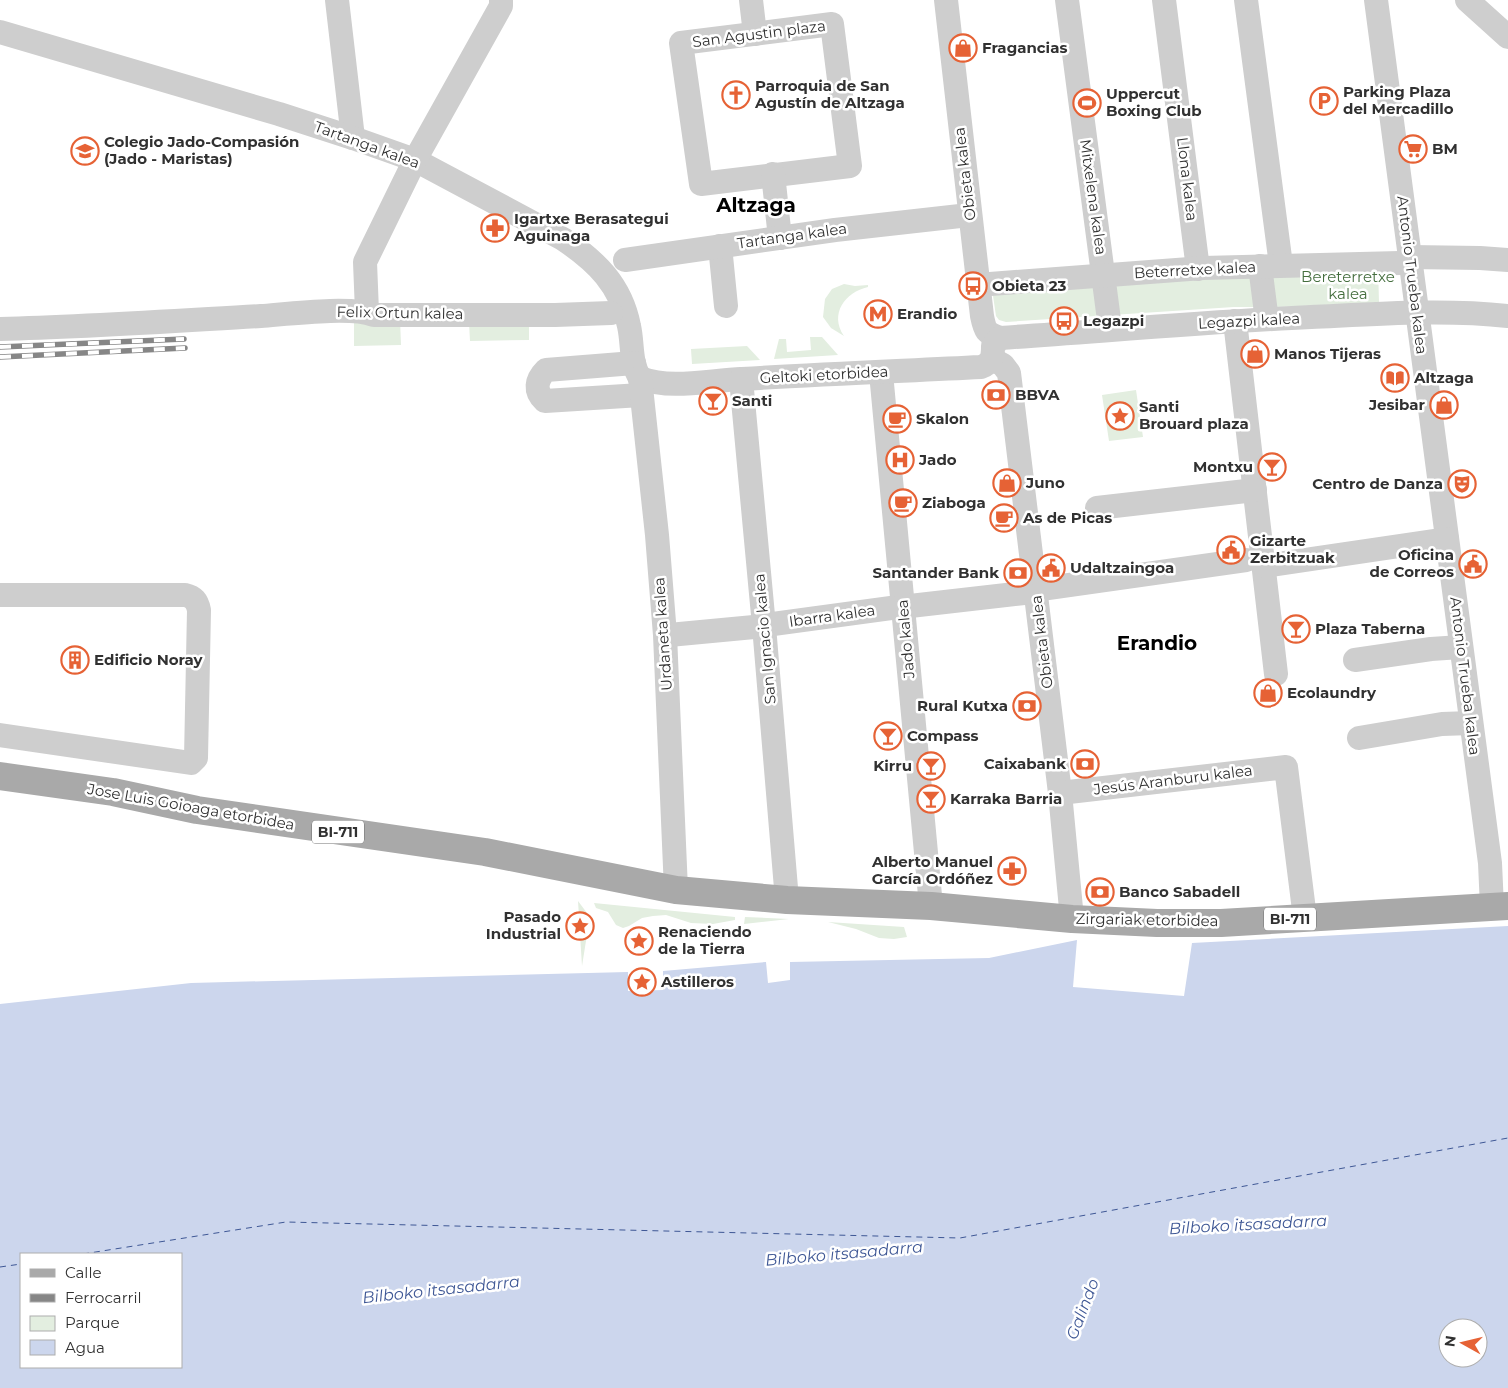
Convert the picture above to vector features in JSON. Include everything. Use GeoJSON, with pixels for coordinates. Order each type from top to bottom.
{"type":"FeatureCollection","features":[{"type":"Feature","properties":{"kind":"main road","name":"Jose Luis Goioaga etorbidea"},"geometry":{"type":"LineString","coordinates":[[0,776],[113,792],[197,810],[486,852],[676,890]]}},
{"type":"Feature","properties":{"kind":"main road","name":"BI-711"},"geometry":{"type":"LineString","coordinates":[[676,890],[787,900]]}},
{"type":"Feature","properties":{"kind":"main road","name":"Zirgariak etorbidea"},"geometry":{"type":"LineString","coordinates":[[787,900],[1071,912],[1117,922],[1194,923],[1500,907]]}},
{"type":"Feature","properties":{"kind":"street"},"geometry":{"type":"LineString","coordinates":[[338,0],[353,138]]}},
{"type":"Feature","properties":{"kind":"street"},"geometry":{"type":"LineString","coordinates":[[367,312],[365,262],[415,160],[501,6],[501,0]]}},
{"type":"Feature","properties":{"kind":"street"},"geometry":{"type":"LineString","coordinates":[[751,0],[755,34]]}},
{"type":"Feature","properties":{"kind":"street","name":"Obieta kalea"},"geometry":{"type":"LineString","coordinates":[[946,0],[984,328],[1003,364],[1010,373],[1060,793],[1071,912]]}},
{"type":"Feature","properties":{"kind":"street","name":"Mitxelena kalea"},"geometry":{"type":"LineString","coordinates":[[1067,0],[1109,320]]}},
{"type":"Feature","properties":{"kind":"street","name":"Llona kalea"},"geometry":{"type":"LineString","coordinates":[[1164,0],[1198,268]]}},
{"type":"Feature","properties":{"kind":"street"},"geometry":{"type":"LineString","coordinates":[[1246,0],[1270,266],[1266,313]]}},
{"type":"Feature","properties":{"kind":"street","name":"Antonio Trueba kalea"},"geometry":{"type":"LineString","coordinates":[[1376,0],[1405,260],[1418,312],[1490,863],[1500,907]]}},
{"type":"Feature","properties":{"kind":"street"},"geometry":{"type":"LineString","coordinates":[[1467,0],[1508,38]]}},
{"type":"Feature","properties":{"kind":"street","name":"San Agustin plaza"},"geometry":{"type":"LineString","coordinates":[[832,24],[850,166],[773,174],[701,184],[681,43],[832,24]]}},
{"type":"Feature","properties":{"kind":"street","name":"Tartanga kalea"},"geometry":{"type":"LineString","coordinates":[[0,32],[353,138],[415,160],[563,239],[583,253],[614,286],[629,325],[638,379]]}},
{"type":"Feature","properties":{"kind":"street"},"geometry":{"type":"LineString","coordinates":[[773,174],[780,238]]}},
{"type":"Feature","properties":{"kind":"street","name":"Tartanga kalea"},"geometry":{"type":"LineString","coordinates":[[625,260],[780,238],[960,216]]}},
{"type":"Feature","properties":{"kind":"street"},"geometry":{"type":"LineString","coordinates":[[720,246],[726,306]]}},
{"type":"Feature","properties":{"kind":"street"},"geometry":{"type":"LineString","coordinates":[[1405,260],[1480,258],[1508,260]]}},
{"type":"Feature","properties":{"kind":"street","name":"Beterretxe kalea"},"geometry":{"type":"LineString","coordinates":[[990,284],[1198,268],[1405,260]]}},
{"type":"Feature","properties":{"kind":"street","name":"Felix Ortun kalea"},"geometry":{"type":"LineString","coordinates":[[0,329],[336,311],[367,312],[374,315],[556,315],[611,313]]}},
{"type":"Feature","properties":{"kind":"street","name":"Legazpi kalea"},"geometry":{"type":"LineString","coordinates":[[995,347],[1234,321],[1418,312],[1508,316]]}},
{"type":"Feature","properties":{"kind":"street"},"geometry":{"type":"LineString","coordinates":[[1234,321],[1255,490],[1255,563],[1276,674]]}},
{"type":"Feature","properties":{"kind":"street","name":"Geltoki etorbidea"},"geometry":{"type":"LineString","coordinates":[[638,379],[677,384],[741,378],[981,367],[988,364],[995,347]]}},
{"type":"Feature","properties":{"kind":"street","name":"Jado kalea"},"geometry":{"type":"LineString","coordinates":[[881,373],[931,906]]}},
{"type":"Feature","properties":{"kind":"street","name":"San Ignacio kalea"},"geometry":{"type":"LineString","coordinates":[[741,378],[787,900]]}},
{"type":"Feature","properties":{"kind":"street","name":"Urdaneta kalea"},"geometry":{"type":"LineString","coordinates":[[638,379],[657,535],[665,635],[676,890]]}},
{"type":"Feature","properties":{"kind":"street"},"geometry":{"type":"LineString","coordinates":[[1097,508],[1255,490]]}},
{"type":"Feature","properties":{"kind":"street","name":"Ibarra kalea"},"geometry":{"type":"LineString","coordinates":[[669,634],[764,626],[900,606],[1447,539]]}},
{"type":"Feature","properties":{"kind":"street"},"geometry":{"type":"LineString","coordinates":[[0,595],[185,594],[197,602],[199,610],[196,758],[191,763],[0,735]]}},
{"type":"Feature","properties":{"kind":"street"},"geometry":{"type":"LineString","coordinates":[[1356,660],[1431,649],[1461,647]]}},
{"type":"Feature","properties":{"kind":"street"},"geometry":{"type":"LineString","coordinates":[[1359,738],[1442,724],[1471,723]]}},
{"type":"Feature","properties":{"kind":"street","name":"Jesús Aranburu kalea"},"geometry":{"type":"LineString","coordinates":[[1060,793],[1286,767],[1305,918]]}},
{"type":"Feature","properties":{"kind":"green space","name":"Bereterretxe kalea"},"geometry":{"type":"Polygon","coordinates":[[[1378,265],[1379,303],[1234,307],[1006,322],[999,320],[996,316],[992,289],[1378,265]]]}},
{"type":"Feature","properties":{"kind":"green space"},"geometry":{"type":"Polygon","coordinates":[[[844,284],[855,286],[868,285],[868,287],[852,294],[842,305],[838,320],[844,336],[831,328],[823,317],[825,299],[832,289],[844,284]]]}},
{"type":"Feature","properties":{"kind":"green space"},"geometry":{"type":"Polygon","coordinates":[[[400,319],[401,345],[354,346],[354,320],[400,319]]]}},
{"type":"Feature","properties":{"kind":"green space"},"geometry":{"type":"Polygon","coordinates":[[[529,321],[529,340],[470,341],[469,322],[529,321]]]}},
{"type":"Feature","properties":{"kind":"green space"},"geometry":{"type":"Polygon","coordinates":[[[810,337],[822,337],[838,355],[774,359],[779,339],[786,339],[787,352],[811,350],[810,337]]]}},
{"type":"Feature","properties":{"kind":"green space"},"geometry":{"type":"Polygon","coordinates":[[[747,346],[760,360],[692,364],[691,349],[747,346]]]}},
{"type":"Feature","properties":{"kind":"green space"},"geometry":{"type":"Polygon","coordinates":[[[1136,390],[1143,437],[1109,441],[1102,395],[1136,390]]]}},
{"type":"Feature","properties":{"kind":"green space"},"geometry":{"type":"Polygon","coordinates":[[[578,901],[587,913],[589,922],[582,966],[578,901]]]}},
{"type":"Feature","properties":{"kind":"green space"},"geometry":{"type":"Polygon","coordinates":[[[594,903],[735,917],[735,920],[713,924],[691,923],[666,915],[642,918],[623,928],[616,925],[608,912],[596,908],[594,903]]]}},
{"type":"Feature","properties":{"kind":"green space"},"geometry":{"type":"Polygon","coordinates":[[[745,917],[789,919],[744,924],[745,917]]]}},
{"type":"Feature","properties":{"kind":"green space"},"geometry":{"type":"Polygon","coordinates":[[[828,922],[904,927],[907,937],[894,939],[879,938],[856,929],[828,922]]]}},
{"type":"Feature","properties":{"kind":"water"},"geometry":{"type":"Polygon","coordinates":[[[1508,926],[1508,1388],[0,1388],[0,1004],[191,983],[628,972],[628,991],[663,990],[663,971],[766,962],[768,983],[790,980],[790,962],[989,958],[1077,940],[1073,987],[1184,996],[1192,943],[1508,926]]]}},
{"type":"Feature","properties":{"kind":"ferry route"},"geometry":{"type":"LineString","coordinates":[[89,1253],[286,1222],[960,1238],[1508,1138]]}},
{"type":"Feature","properties":{"kind":"ferry route"},"geometry":{"type":"LineString","coordinates":[[0,1267],[20,1264]]}},
{"type":"Feature","properties":{"kind":"railway"},"geometry":{"type":"LineString","coordinates":[[0,347],[184,339]]}},
{"type":"Feature","properties":{"kind":"railway"},"geometry":{"type":"LineString","coordinates":[[0,357],[185,348]]}},
{"type":"Feature","properties":{"kind":"place","name":"Fragancias"},"geometry":{"type":"Point","coordinates":[963,48]}},
{"type":"Feature","properties":{"kind":"place","name":"Parroquia de San Agustín de Altzaga"},"geometry":{"type":"Point","coordinates":[736,95]}},
{"type":"Feature","properties":{"kind":"place","name":"Parking Plaza del Mercadillo"},"geometry":{"type":"Point","coordinates":[1324,101]}},
{"type":"Feature","properties":{"kind":"place","name":"Uppercut Boxing Club"},"geometry":{"type":"Point","coordinates":[1087,103]}},
{"type":"Feature","properties":{"kind":"place","name":"BM"},"geometry":{"type":"Point","coordinates":[1413,149]}},
{"type":"Feature","properties":{"kind":"place","name":"Colegio Jado-Compasión (Jado - Maristas)"},"geometry":{"type":"Point","coordinates":[85,151]}},
{"type":"Feature","properties":{"kind":"place","name":"Igartxe Berasategui Aguinaga"},"geometry":{"type":"Point","coordinates":[495,228]}},
{"type":"Feature","properties":{"kind":"place","name":"Obieta 23"},"geometry":{"type":"Point","coordinates":[973,286]}},
{"type":"Feature","properties":{"kind":"place","name":"Erandio"},"geometry":{"type":"Point","coordinates":[878,314]}},
{"type":"Feature","properties":{"kind":"place","name":"Legazpi"},"geometry":{"type":"Point","coordinates":[1064,321]}},
{"type":"Feature","properties":{"kind":"place","name":"Manos Tijeras"},"geometry":{"type":"Point","coordinates":[1255,354]}},
{"type":"Feature","properties":{"kind":"place","name":"Altzaga"},"geometry":{"type":"Point","coordinates":[1395,378]}},
{"type":"Feature","properties":{"kind":"place","name":"BBVA"},"geometry":{"type":"Point","coordinates":[996,395]}},
{"type":"Feature","properties":{"kind":"place","name":"Santi"},"geometry":{"type":"Point","coordinates":[713,401]}},
{"type":"Feature","properties":{"kind":"place","name":"Jesibar"},"geometry":{"type":"Point","coordinates":[1444,405]}},
{"type":"Feature","properties":{"kind":"place","name":"Santi Brouard plaza"},"geometry":{"type":"Point","coordinates":[1120,416]}},
{"type":"Feature","properties":{"kind":"place","name":"Skalon"},"geometry":{"type":"Point","coordinates":[897,419]}},
{"type":"Feature","properties":{"kind":"place","name":"Jado"},"geometry":{"type":"Point","coordinates":[900,460]}},
{"type":"Feature","properties":{"kind":"place","name":"Montxu"},"geometry":{"type":"Point","coordinates":[1272,467]}},
{"type":"Feature","properties":{"kind":"place","name":"Juno"},"geometry":{"type":"Point","coordinates":[1007,483]}},
{"type":"Feature","properties":{"kind":"place","name":"Centro de Danza"},"geometry":{"type":"Point","coordinates":[1462,484]}},
{"type":"Feature","properties":{"kind":"place","name":"Ziaboga"},"geometry":{"type":"Point","coordinates":[903,503]}},
{"type":"Feature","properties":{"kind":"place","name":"As de Picas"},"geometry":{"type":"Point","coordinates":[1004,518]}},
{"type":"Feature","properties":{"kind":"place","name":"Gizarte Zerbitzuak"},"geometry":{"type":"Point","coordinates":[1231,550]}},
{"type":"Feature","properties":{"kind":"place","name":"Oficina de Correos"},"geometry":{"type":"Point","coordinates":[1473,564]}},
{"type":"Feature","properties":{"kind":"place","name":"Udaltzaingoa"},"geometry":{"type":"Point","coordinates":[1051,568]}},
{"type":"Feature","properties":{"kind":"place","name":"Santander Bank"},"geometry":{"type":"Point","coordinates":[1018,573]}},
{"type":"Feature","properties":{"kind":"place","name":"Plaza Taberna"},"geometry":{"type":"Point","coordinates":[1296,629]}},
{"type":"Feature","properties":{"kind":"place","name":"Edificio Noray"},"geometry":{"type":"Point","coordinates":[75,660]}},
{"type":"Feature","properties":{"kind":"place","name":"Ecolaundry"},"geometry":{"type":"Point","coordinates":[1268,693]}},
{"type":"Feature","properties":{"kind":"place","name":"Rural Kutxa"},"geometry":{"type":"Point","coordinates":[1027,706]}},
{"type":"Feature","properties":{"kind":"place","name":"Compass"},"geometry":{"type":"Point","coordinates":[888,736]}},
{"type":"Feature","properties":{"kind":"place","name":"Caixabank"},"geometry":{"type":"Point","coordinates":[1085,764]}},
{"type":"Feature","properties":{"kind":"place","name":"Kirru"},"geometry":{"type":"Point","coordinates":[931,766]}},
{"type":"Feature","properties":{"kind":"place","name":"Karraka Barria"},"geometry":{"type":"Point","coordinates":[931,799]}},
{"type":"Feature","properties":{"kind":"place","name":"Alberto Manuel García Ordóñez"},"geometry":{"type":"Point","coordinates":[1012,871]}},
{"type":"Feature","properties":{"kind":"place","name":"Banco Sabadell"},"geometry":{"type":"Point","coordinates":[1100,892]}},
{"type":"Feature","properties":{"kind":"place","name":"Pasado Industrial"},"geometry":{"type":"Point","coordinates":[580,926]}},
{"type":"Feature","properties":{"kind":"place","name":"Renaciendo de la Tierra"},"geometry":{"type":"Point","coordinates":[639,941]}},
{"type":"Feature","properties":{"kind":"place","name":"Astilleros"},"geometry":{"type":"Point","coordinates":[642,982]}},
{"type":"Feature","properties":{"kind":"district","name":"Altzaga"},"geometry":{"type":"Point","coordinates":[756,205]}},
{"type":"Feature","properties":{"kind":"district","name":"Erandio"},"geometry":{"type":"Point","coordinates":[1157,643]}},
{"type":"Feature","properties":{"kind":"water label","name":"Bilboko itsasadarra"},"geometry":{"type":"Point","coordinates":[1248,1224]}},
{"type":"Feature","properties":{"kind":"water label","name":"Bilboko itsasadarra"},"geometry":{"type":"Point","coordinates":[844,1253]}},
{"type":"Feature","properties":{"kind":"water label","name":"Bilboko itsasadarra"},"geometry":{"type":"Point","coordinates":[441,1289]}},
{"type":"Feature","properties":{"kind":"water label","name":"Galindo"},"geometry":{"type":"Point","coordinates":[1082,1309]}}]}
